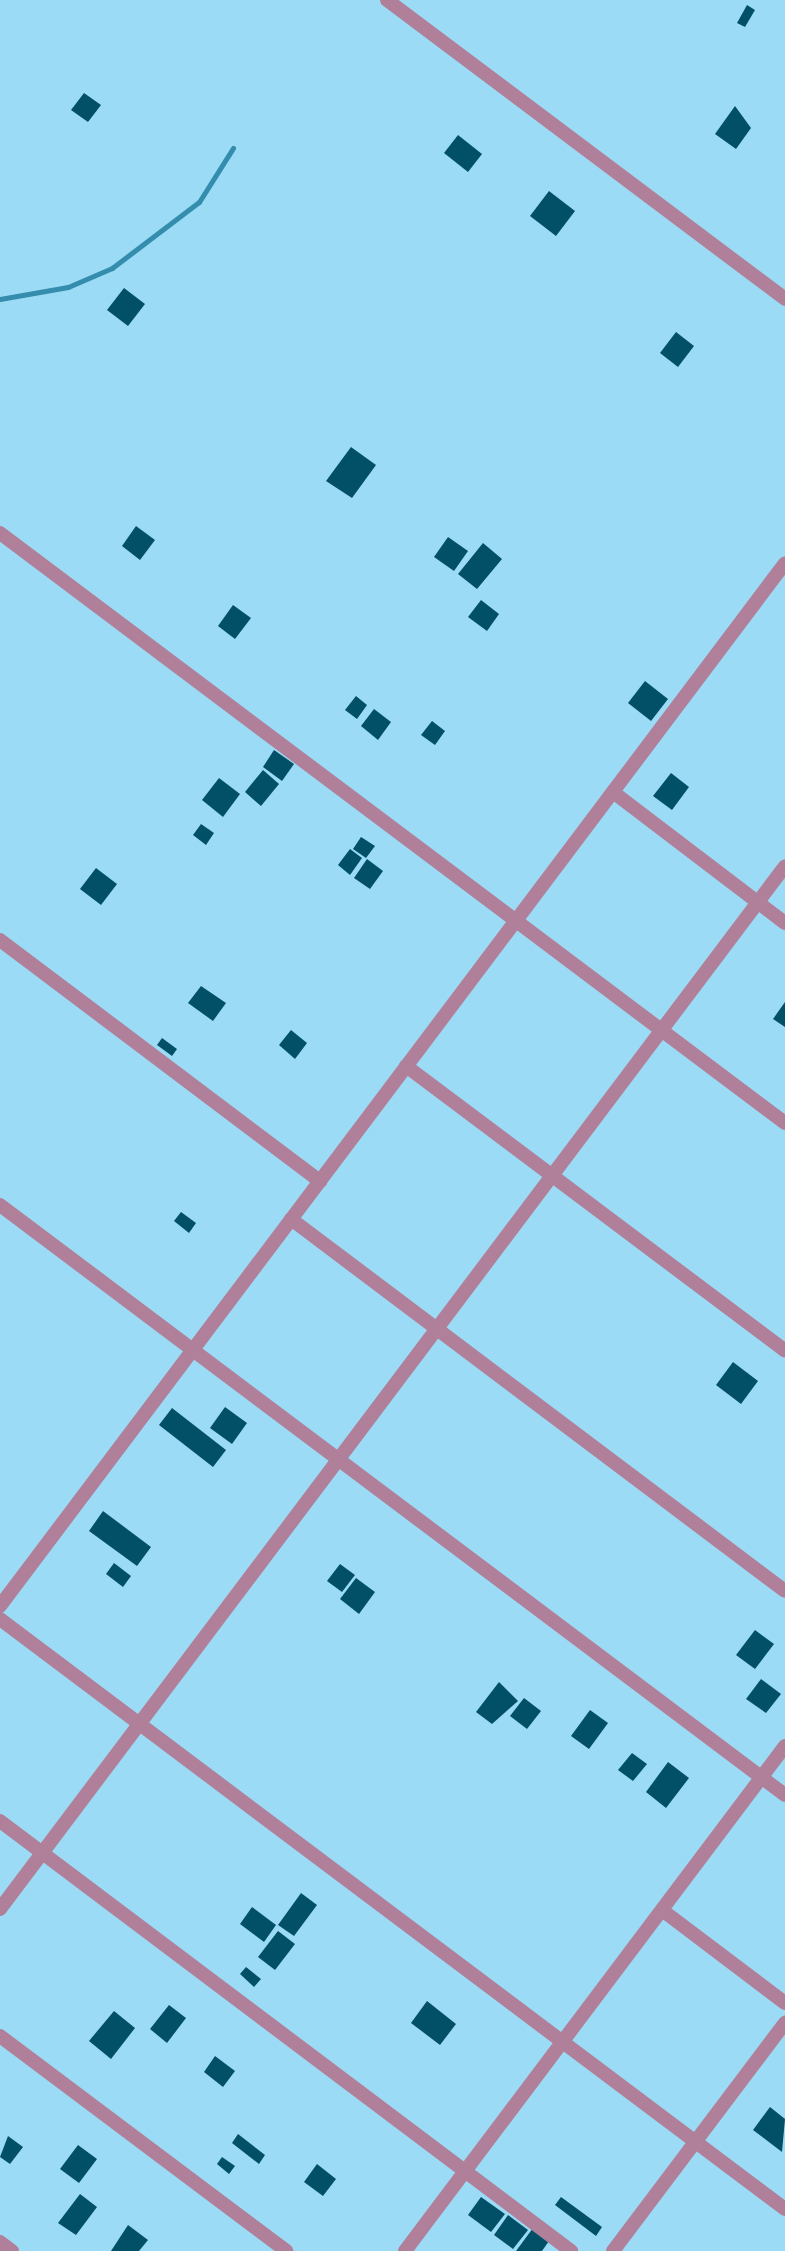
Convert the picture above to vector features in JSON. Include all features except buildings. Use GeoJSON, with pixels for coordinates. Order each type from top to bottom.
{"type":"FeatureCollection","features":[{"type":"Feature","properties":{"kind":"street"},"geometry":{"type":"LineString","coordinates":[[387,0],[785,299]]}},
{"type":"Feature","properties":{"kind":"street"},"geometry":{"type":"LineString","coordinates":[[0,533],[785,1123]]}},
{"type":"Feature","properties":{"kind":"street"},"geometry":{"type":"LineString","coordinates":[[0,1606],[785,563]]}},
{"type":"Feature","properties":{"kind":"street"},"geometry":{"type":"LineString","coordinates":[[613,792],[785,923]]}},
{"type":"Feature","properties":{"kind":"street"},"geometry":{"type":"LineString","coordinates":[[0,1909],[785,866]]}},
{"type":"Feature","properties":{"kind":"street"},"geometry":{"type":"LineString","coordinates":[[0,940],[320,1181]]}},
{"type":"Feature","properties":{"kind":"street"},"geometry":{"type":"LineString","coordinates":[[406,1066],[785,1351]]}},
{"type":"Feature","properties":{"kind":"street"},"geometry":{"type":"LineString","coordinates":[[0,1205],[785,1795]]}},
{"type":"Feature","properties":{"kind":"street"},"geometry":{"type":"LineString","coordinates":[[291,1219],[785,1591]]}},
{"type":"Feature","properties":{"kind":"street"},"geometry":{"type":"LineString","coordinates":[[0,1619],[785,2209]]}},
{"type":"Feature","properties":{"kind":"street"},"geometry":{"type":"LineString","coordinates":[[405,2251],[785,1746]]}},
{"type":"Feature","properties":{"kind":"street"},"geometry":{"type":"LineString","coordinates":[[0,1821],[571,2251]]}},
{"type":"Feature","properties":{"kind":"street"},"geometry":{"type":"LineString","coordinates":[[662,1910],[785,2003]]}},
{"type":"Feature","properties":{"kind":"street"},"geometry":{"type":"LineString","coordinates":[[613,2251],[785,2023]]}},
{"type":"Feature","properties":{"kind":"street"},"geometry":{"type":"LineString","coordinates":[[0,2036],[286,2251]]}},
{"type":"Feature","properties":{"kind":"street"},"geometry":{"type":"LineString","coordinates":[[0,2242],[12,2251]]}},
{"type":"Feature","properties":{"kind":"waterway"},"geometry":{"type":"LineString","coordinates":[[0,299],[68,287],[112,268],[199,202],[233,148]]}}]}
